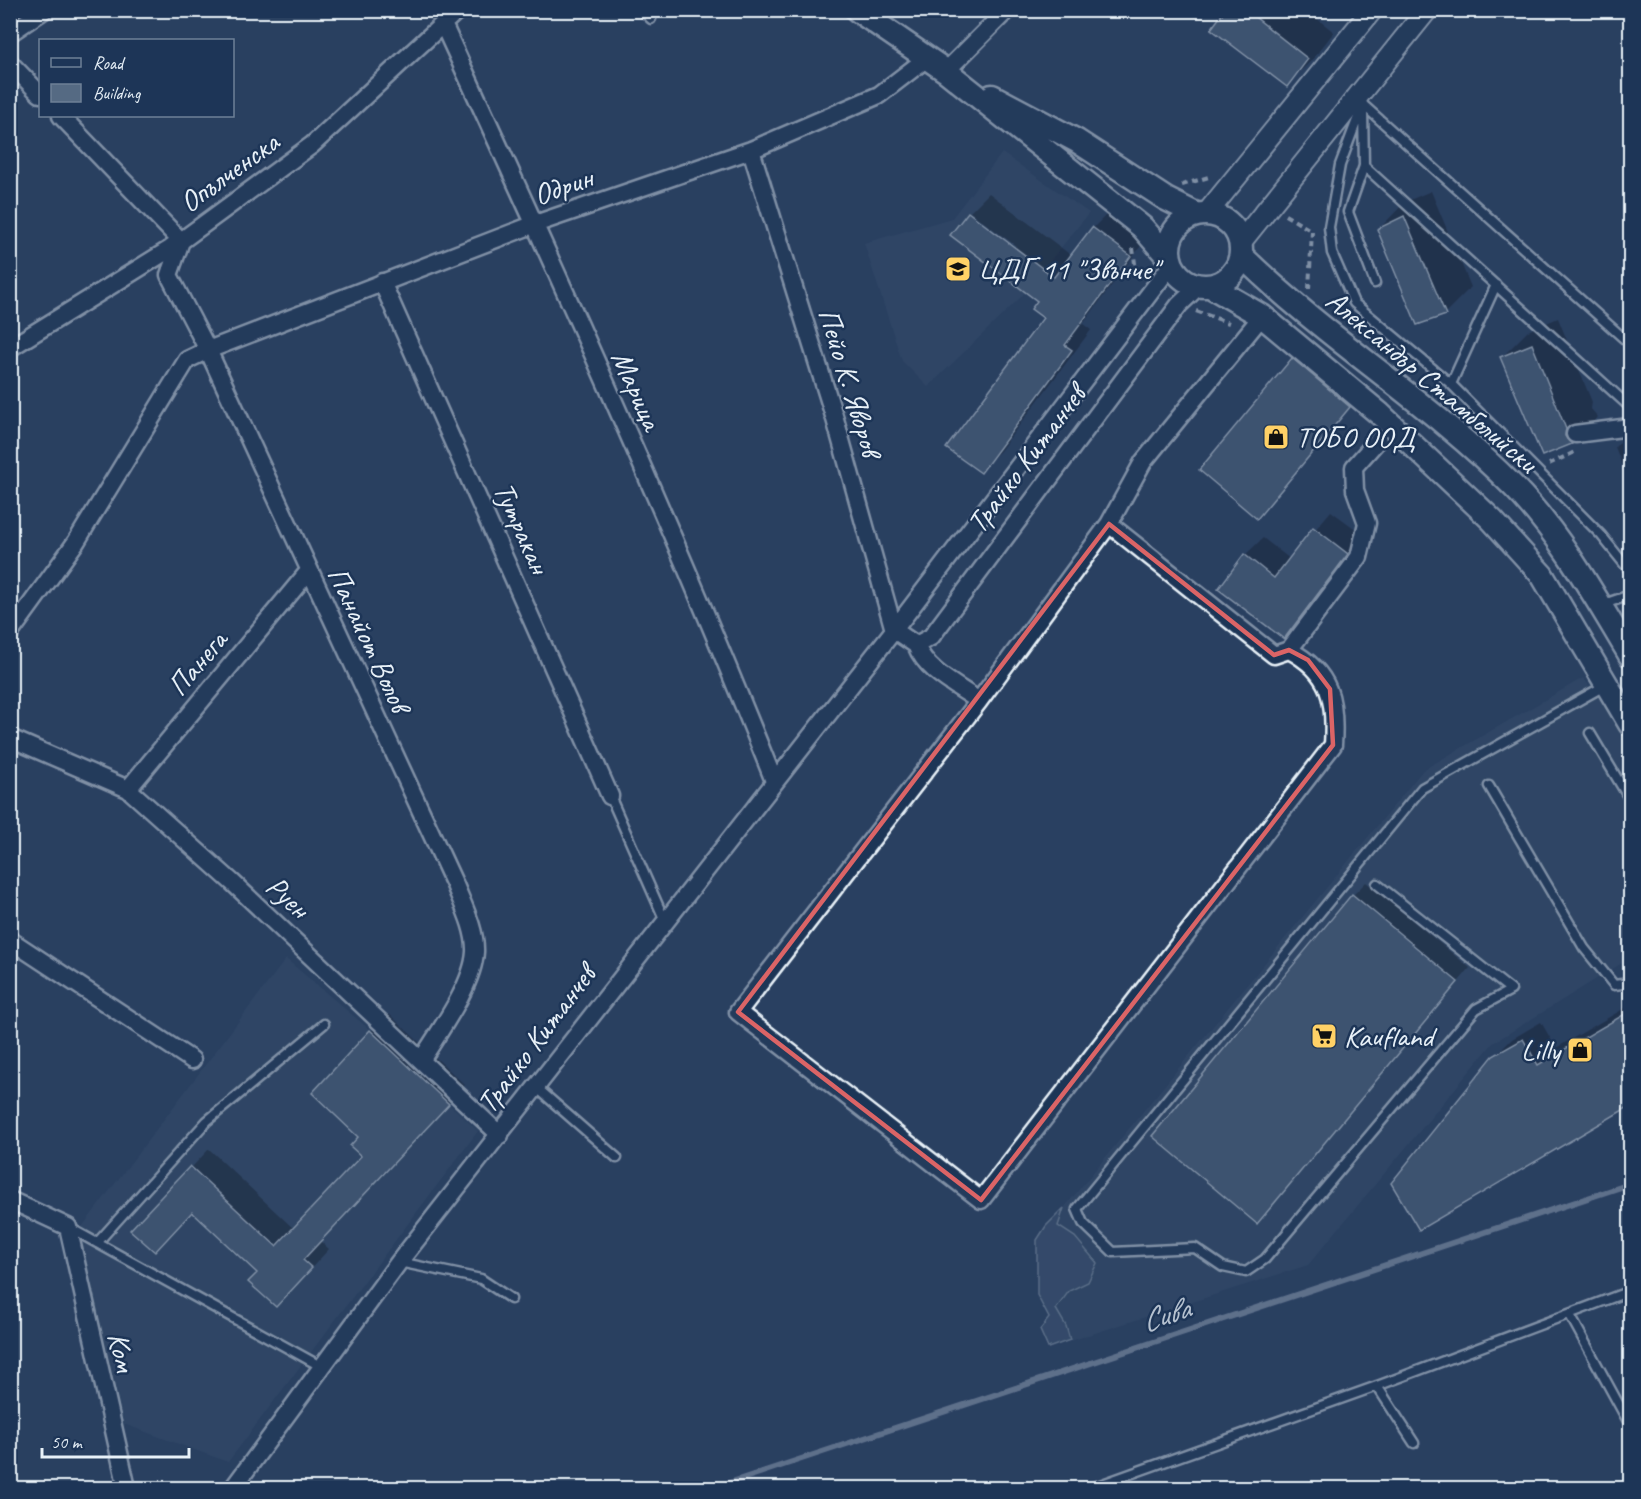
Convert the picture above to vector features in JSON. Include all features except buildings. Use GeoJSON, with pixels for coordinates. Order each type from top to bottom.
{"type":"FeatureCollection","features":[{"type":"Feature","properties":{"kind":"main road"},"geometry":{"type":"LineString","coordinates":[[857,10],[946,71]]}},
{"type":"Feature","properties":{"kind":"main road","name":"Александър Стамболийски"},"geometry":{"type":"LineString","coordinates":[[946,71],[1077,141],[1166,199],[1201,214],[1229,222],[1240,249],[1301,310],[1460,437],[1514,488],[1550,528],[1630,655]]}},
{"type":"Feature","properties":{"kind":"main road","name":"Александър Стамболийски"},"geometry":{"type":"LineString","coordinates":[[946,71],[1142,227],[1171,261],[1180,276],[1262,316],[1380,414],[1492,520],[1542,575],[1630,724]]}},
{"type":"Feature","properties":{"kind":"main road"},"geometry":{"type":"LineString","coordinates":[[1171,261],[1171,236],[1185,219],[1201,214]]}},
{"type":"Feature","properties":{"kind":"main road"},"geometry":{"type":"LineString","coordinates":[[1204,286],[1230,275],[1240,249]]}},
{"type":"Feature","properties":{"kind":"street"},"geometry":{"type":"LineString","coordinates":[[10,33],[44,10]]}},
{"type":"Feature","properties":{"kind":"street","name":"Опълченска"},"geometry":{"type":"LineString","coordinates":[[10,348],[181,241],[312,145],[458,10]]}},
{"type":"Feature","properties":{"kind":"street"},"geometry":{"type":"LineString","coordinates":[[946,71],[1007,10]]}},
{"type":"Feature","properties":{"kind":"street"},"geometry":{"type":"LineString","coordinates":[[1201,214],[1236,180],[1372,10]]}},
{"type":"Feature","properties":{"kind":"street"},"geometry":{"type":"LineString","coordinates":[[1240,249],[1269,206],[1360,101],[1427,10]]}},
{"type":"Feature","properties":{"kind":"street","name":"Марица"},"geometry":{"type":"LineString","coordinates":[[443,24],[535,224],[728,664],[774,781]]}},
{"type":"Feature","properties":{"kind":"street","name":"Одрин"},"geometry":{"type":"LineString","coordinates":[[10,633],[76,542],[187,360],[535,224],[751,150],[879,95],[927,58]]}},
{"type":"Feature","properties":{"kind":"street"},"geometry":{"type":"LineString","coordinates":[[10,63],[39,93]]}},
{"type":"Feature","properties":{"kind":"street"},"geometry":{"type":"LineString","coordinates":[[62,117],[181,241]]}},
{"type":"Feature","properties":{"kind":"street","name":"Пейо К. Яворов"},"geometry":{"type":"LineString","coordinates":[[751,150],[835,419],[894,630]]}},
{"type":"Feature","properties":{"kind":"street","name":"Панайот Волов"},"geometry":{"type":"LineString","coordinates":[[181,241],[169,275],[208,350],[308,572],[455,885],[472,931],[475,952],[461,995],[422,1059]]}},
{"type":"Feature","properties":{"kind":"street","name":"Трайко Китанчев"},"geometry":{"type":"LineString","coordinates":[[232,1488],[399,1262],[894,630],[1171,261]]}},
{"type":"Feature","properties":{"kind":"street","name":"Тутракан"},"geometry":{"type":"LineString","coordinates":[[382,282],[610,796]]}},
{"type":"Feature","properties":{"kind":"street","name":"Трайко Китанчев"},"geometry":{"type":"LineString","coordinates":[[916,645],[931,637],[1179,305],[1204,286]]}},
{"type":"Feature","properties":{"kind":"street"},"geometry":{"type":"LineString","coordinates":[[1262,316],[1143,462],[1109,524],[979,701],[738,1012],[981,1200],[1333,745],[1334,719],[1330,689],[1308,660],[1290,650]]}},
{"type":"Feature","properties":{"kind":"street"},"geometry":{"type":"LineString","coordinates":[[1575,434],[1630,427]]}},
{"type":"Feature","properties":{"kind":"street"},"geometry":{"type":"LineString","coordinates":[[1109,524],[1274,655],[1290,650],[1359,557],[1367,523],[1355,490],[1354,467],[1378,440]]}},
{"type":"Feature","properties":{"kind":"street","name":"Панега"},"geometry":{"type":"LineString","coordinates":[[128,789],[308,572]]}},
{"type":"Feature","properties":{"kind":"street"},"geometry":{"type":"LineString","coordinates":[[894,630],[916,645],[921,657],[929,665],[979,701]]}},
{"type":"Feature","properties":{"kind":"street","name":"Руен"},"geometry":{"type":"LineString","coordinates":[[10,738],[128,789],[241,890],[500,1135]]}},
{"type":"Feature","properties":{"kind":"street"},"geometry":{"type":"LineString","coordinates":[[10,940],[192,1060]]}},
{"type":"Feature","properties":{"kind":"street"},"geometry":{"type":"LineString","coordinates":[[10,1200],[68,1227]]}},
{"type":"Feature","properties":{"kind":"street","name":"Ком"},"geometry":{"type":"LineString","coordinates":[[68,1227],[126,1488]]}},
{"type":"Feature","properties":{"kind":"lane"},"geometry":{"type":"LineString","coordinates":[[642,10],[651,19]]}},
{"type":"Feature","properties":{"kind":"lane"},"geometry":{"type":"LineString","coordinates":[[1360,101],[1364,166],[1348,212],[1375,283]]}},
{"type":"Feature","properties":{"kind":"lane"},"geometry":{"type":"LineString","coordinates":[[1360,101],[1340,165],[1329,227],[1332,253],[1354,303],[1451,384],[1601,535],[1630,571]]}},
{"type":"Feature","properties":{"kind":"lane"},"geometry":{"type":"LineString","coordinates":[[1360,101],[1630,344]]}},
{"type":"Feature","properties":{"kind":"lane"},"geometry":{"type":"LineString","coordinates":[[1364,166],[1630,407]]}},
{"type":"Feature","properties":{"kind":"lane"},"geometry":{"type":"LineString","coordinates":[[1451,384],[1496,285]]}},
{"type":"Feature","properties":{"kind":"lane"},"geometry":{"type":"LineString","coordinates":[[1600,605],[1630,595]]}},
{"type":"Feature","properties":{"kind":"lane"},"geometry":{"type":"LineString","coordinates":[[1377,884],[1511,990],[1476,1009],[1265,1259],[1245,1272],[1223,1267],[1195,1248],[1113,1252],[1083,1224],[1077,1209],[1422,788],[1607,684]]}},
{"type":"Feature","properties":{"kind":"lane"},"geometry":{"type":"LineString","coordinates":[[1590,733],[1630,800]]}},
{"type":"Feature","properties":{"kind":"lane"},"geometry":{"type":"LineString","coordinates":[[1489,786],[1584,948],[1614,985],[1630,983]]}},
{"type":"Feature","properties":{"kind":"lane"},"geometry":{"type":"LineString","coordinates":[[610,796],[665,921]]}},
{"type":"Feature","properties":{"kind":"lane"},"geometry":{"type":"LineString","coordinates":[[97,1243],[207,1121],[324,1024]]}},
{"type":"Feature","properties":{"kind":"lane"},"geometry":{"type":"LineString","coordinates":[[536,1087],[617,1158]]}},
{"type":"Feature","properties":{"kind":"lane"},"geometry":{"type":"LineString","coordinates":[[68,1227],[322,1367]]}},
{"type":"Feature","properties":{"kind":"lane"},"geometry":{"type":"LineString","coordinates":[[399,1262],[481,1279],[511,1299]]}},
{"type":"Feature","properties":{"kind":"lane"},"geometry":{"type":"LineString","coordinates":[[1091,1488],[1377,1386],[1630,1291]]}},
{"type":"Feature","properties":{"kind":"lane"},"geometry":{"type":"LineString","coordinates":[[1570,1315],[1630,1425]]}},
{"type":"Feature","properties":{"kind":"lane"},"geometry":{"type":"LineString","coordinates":[[1377,1386],[1414,1443]]}},
{"type":"Feature","properties":{"kind":"path"},"geometry":{"type":"LineString","coordinates":[[1166,199],[1176,186],[1225,172],[1236,180]]}},
{"type":"Feature","properties":{"kind":"path"},"geometry":{"type":"LineString","coordinates":[[1269,206],[1331,242]]}},
{"type":"Feature","properties":{"kind":"path"},"geometry":{"type":"LineString","coordinates":[[1142,227],[1132,238],[1137,279],[1154,285]]}},
{"type":"Feature","properties":{"kind":"path"},"geometry":{"type":"LineString","coordinates":[[1301,310],[1311,283],[1312,231]]}},
{"type":"Feature","properties":{"kind":"path"},"geometry":{"type":"LineString","coordinates":[[1179,305],[1237,326]]}},
{"type":"Feature","properties":{"kind":"path"},"geometry":{"type":"LineString","coordinates":[[1536,470],[1583,448],[1575,434]]}},
{"type":"Feature","properties":{"kind":"highlighted area"},"geometry":{"type":"Polygon","coordinates":[[[1109,524],[1274,655],[1289,650],[1308,660],[1330,689],[1333,745],[981,1200],[738,1012],[1109,524]]]}},
{"type":"Feature","properties":{"kind":"shaded area","name":"ЦДГ 11 \"Звънче\""},"geometry":{"type":"Polygon","coordinates":[[[1002,153],[1089,213],[1022,296],[928,387],[902,361],[864,243],[952,218],[1002,153]]]}},
{"type":"Feature","properties":{"kind":"shaded area"},"geometry":{"type":"Polygon","coordinates":[[[1583,678],[1602,701],[1630,749],[1630,958],[1493,1043],[1308,1265],[1048,1348],[1040,1330],[1049,1318],[1037,1295],[1037,1240],[1046,1226],[1064,1208],[1423,770],[1583,678]]]}},
{"type":"Feature","properties":{"kind":"shaded area"},"geometry":{"type":"Polygon","coordinates":[[[286,959],[370,1030],[478,1131],[228,1462],[124,1424],[79,1231],[286,959]]]}},
{"type":"Feature","properties":{"kind":"shaded area"},"geometry":{"type":"Polygon","coordinates":[[[1064,1208],[1058,1226],[1075,1237],[1097,1263],[1088,1282],[1069,1291],[1056,1309],[1066,1326],[1070,1340],[1048,1348],[1040,1330],[1049,1318],[1037,1295],[1037,1240],[1046,1226],[1064,1208]]]}},
{"type":"Feature","properties":{"kind":"waterway","name":"Сива"},"geometry":{"type":"LineString","coordinates":[[714,1488],[1630,1184]]}},
{"type":"Feature","properties":{"kind":"place","name":"ЦДГ 11 \"Звънче\""},"geometry":{"type":"Point","coordinates":[958,269]}},
{"type":"Feature","properties":{"kind":"place","name":"ТОБО ООД"},"geometry":{"type":"Point","coordinates":[1276,437]}},
{"type":"Feature","properties":{"kind":"place","name":"Kaufland"},"geometry":{"type":"Point","coordinates":[1324,1036]}},
{"type":"Feature","properties":{"kind":"place","name":"Lilly"},"geometry":{"type":"Point","coordinates":[1580,1050]}}]}
